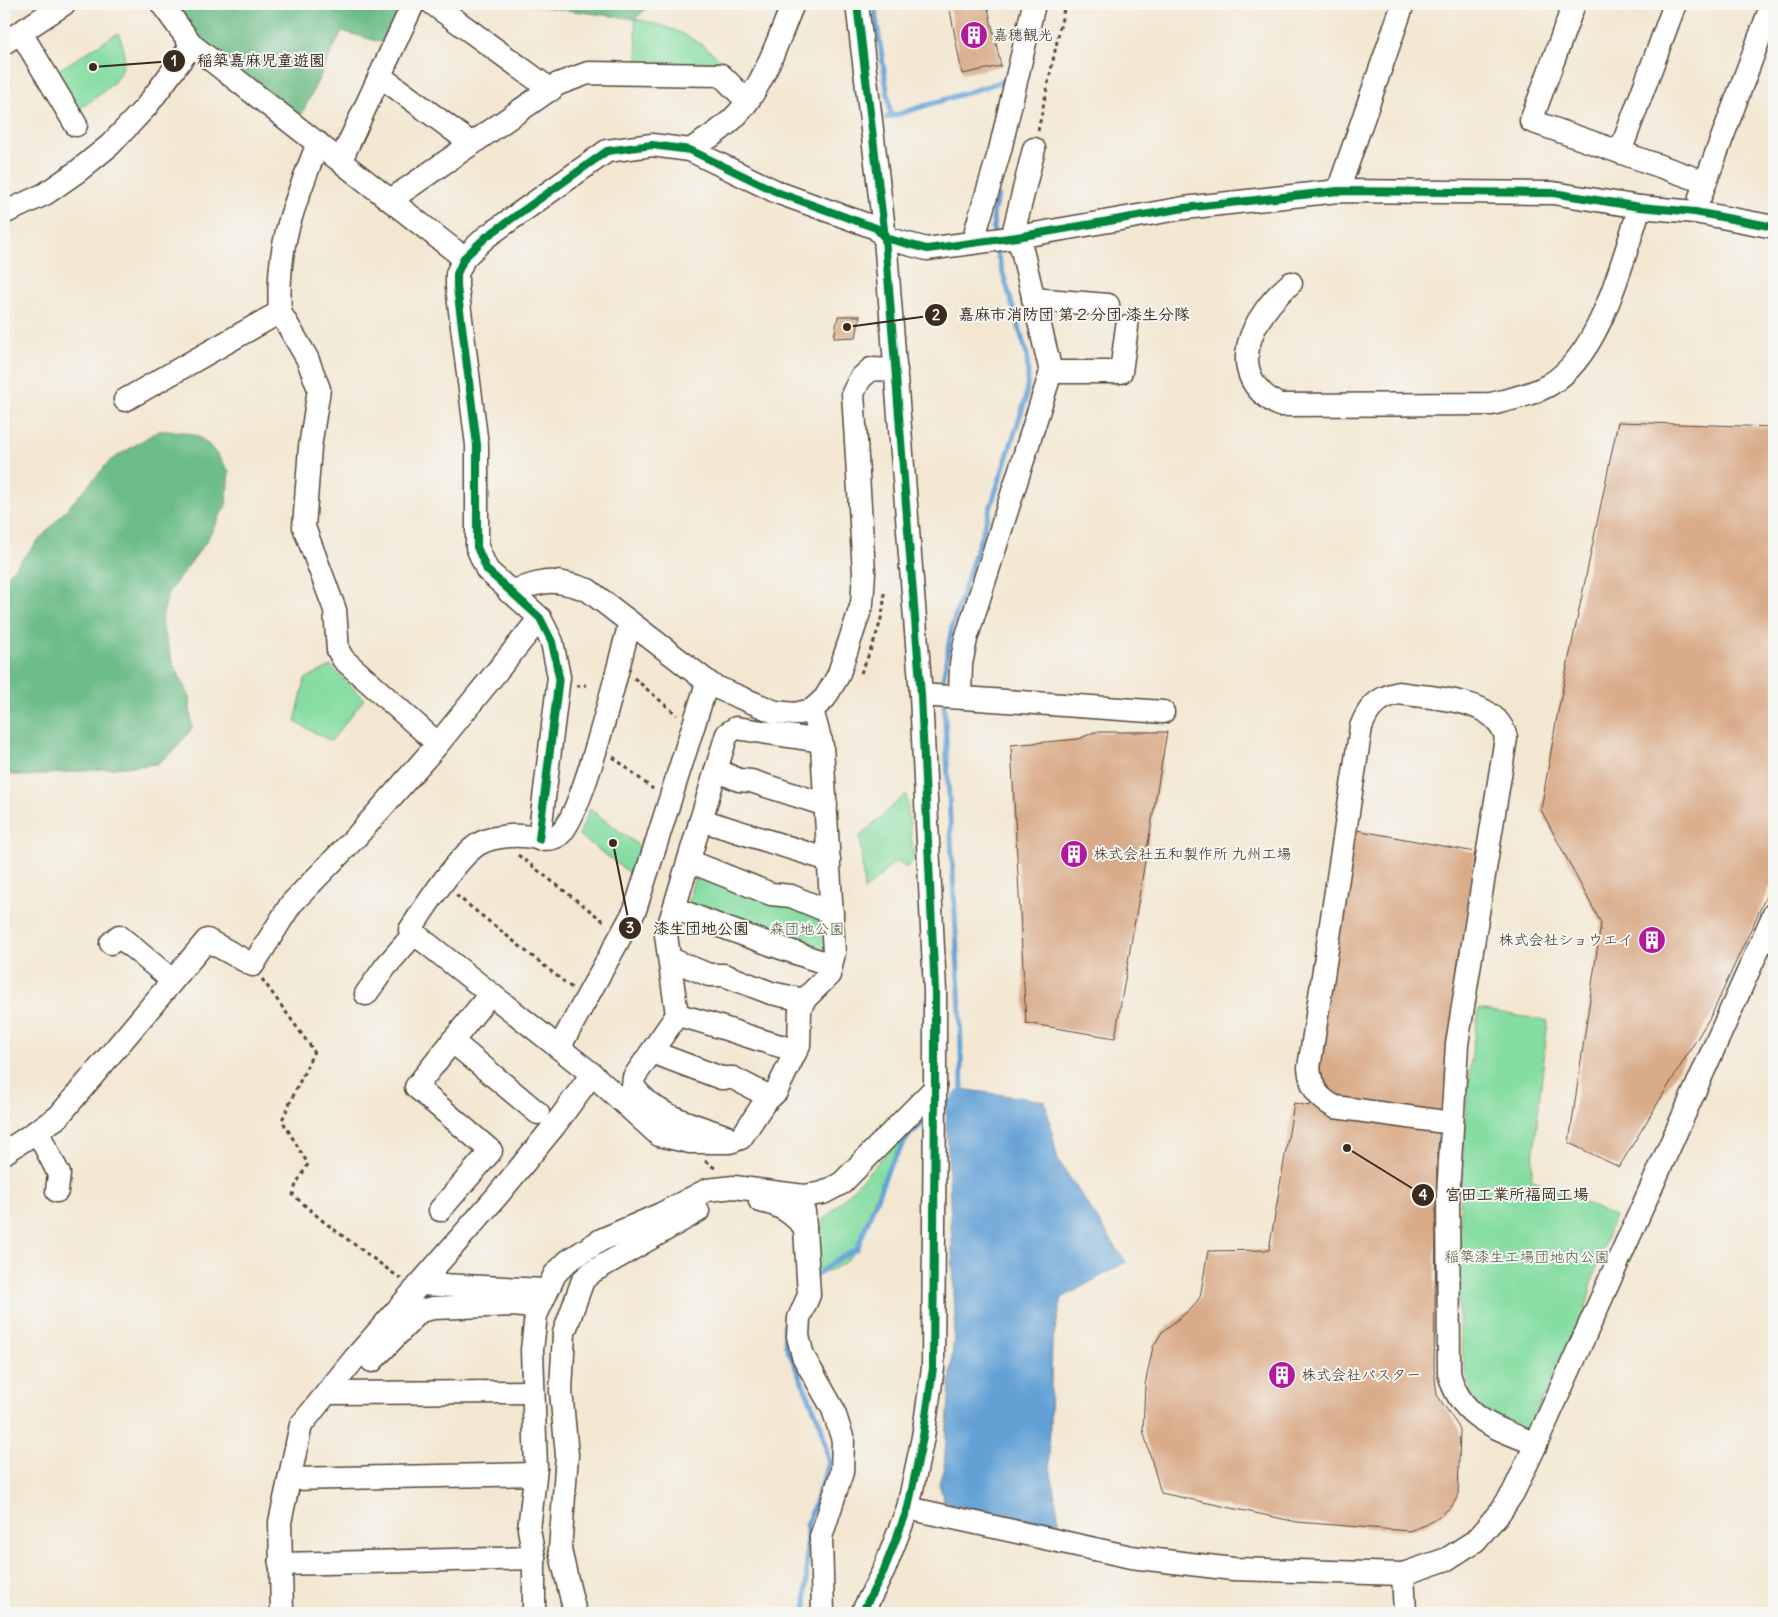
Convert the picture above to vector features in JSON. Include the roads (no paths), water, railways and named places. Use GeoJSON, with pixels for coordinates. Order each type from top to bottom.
{"type":"FeatureCollection","features":[{"type":"Feature","properties":{"kind":"street"},"geometry":{"type":"LineString","coordinates":[[64,4],[12,38],[76,125]]}},
{"type":"Feature","properties":{"kind":"street"},"geometry":{"type":"LineString","coordinates":[[162,4],[192,44],[392,199],[464,258]]}},
{"type":"Feature","properties":{"kind":"street"},"geometry":{"type":"LineString","coordinates":[[340,160],[413,4]]}},
{"type":"Feature","properties":{"kind":"street"},"geometry":{"type":"LineString","coordinates":[[433,4],[551,90]]}},
{"type":"Feature","properties":{"kind":"street"},"geometry":{"type":"LineString","coordinates":[[690,150],[720,130],[747,101],[761,80],[793,4]]}},
{"type":"Feature","properties":{"kind":"street"},"geometry":{"type":"LineString","coordinates":[[857,4],[885,238],[896,370],[921,695],[935,991],[933,1368],[923,1437],[908,1508],[884,1570],[862,1613]]}},
{"type":"Feature","properties":{"kind":"street"},"geometry":{"type":"LineString","coordinates":[[982,241],[976,230],[1000,150],[1034,4]]}},
{"type":"Feature","properties":{"kind":"street"},"geometry":{"type":"LineString","coordinates":[[1338,190],[1404,4]]}},
{"type":"Feature","properties":{"kind":"street"},"geometry":{"type":"LineString","coordinates":[[1574,4],[1531,121],[1705,182]]}},
{"type":"Feature","properties":{"kind":"street"},"geometry":{"type":"LineString","coordinates":[[1620,152],[1675,4]]}},
{"type":"Feature","properties":{"kind":"street"},"geometry":{"type":"LineString","coordinates":[[1695,212],[1772,4]]}},
{"type":"Feature","properties":{"kind":"street"},"geometry":{"type":"LineString","coordinates":[[4,213],[45,194],[110,145],[146,107],[192,44]]}},
{"type":"Feature","properties":{"kind":"street"},"geometry":{"type":"LineString","coordinates":[[392,199],[551,90],[588,72],[721,75],[747,101]]}},
{"type":"Feature","properties":{"kind":"street"},"geometry":{"type":"LineString","coordinates":[[380,76],[472,144]]}},
{"type":"Feature","properties":{"kind":"street"},"geometry":{"type":"LineString","coordinates":[[318,143],[290,214],[281,252],[279,286],[280,312],[307,358],[319,389],[310,447],[304,527],[322,569],[335,610],[338,650],[343,659],[438,744]]}},
{"type":"Feature","properties":{"kind":"street"},"geometry":{"type":"LineString","coordinates":[[539,839],[559,677],[552,642],[540,618],[509,592],[488,570],[478,547],[477,444],[457,287],[457,274],[464,258],[486,236],[607,151],[652,145],[690,150],[779,193],[876,228],[885,238],[928,249],[1017,237],[1184,208],[1338,190],[1553,193],[1640,207],[1695,212],[1774,227]]}},
{"type":"Feature","properties":{"kind":"street"},"geometry":{"type":"LineString","coordinates":[[960,696],[961,664],[966,639],[1051,372],[1014,230],[1034,149]]}},
{"type":"Feature","properties":{"kind":"street"},"geometry":{"type":"LineString","coordinates":[[1291,283],[1275,297],[1258,322],[1249,344],[1248,371],[1254,386],[1265,398],[1279,405],[1491,404],[1525,396],[1549,385],[1569,369],[1588,346],[1599,326],[1640,207]]}},
{"type":"Feature","properties":{"kind":"street"},"geometry":{"type":"LineString","coordinates":[[1033,299],[1108,305]]}},
{"type":"Feature","properties":{"kind":"street"},"geometry":{"type":"LineString","coordinates":[[125,400],[280,312]]}},
{"type":"Feature","properties":{"kind":"street"},"geometry":{"type":"LineString","coordinates":[[1051,372],[1122,372],[1127,327]]}},
{"type":"Feature","properties":{"kind":"street"},"geometry":{"type":"LineString","coordinates":[[509,592],[548,580],[565,582],[588,590],[708,683],[775,712],[795,714],[812,710],[825,698],[838,676],[862,604],[864,572],[853,393],[860,379],[870,369],[896,370]]}},
{"type":"Feature","properties":{"kind":"street"},"geometry":{"type":"LineString","coordinates":[[4,1153],[58,1117],[172,980],[208,940],[253,965],[292,904],[438,744],[540,618]]}},
{"type":"Feature","properties":{"kind":"street"},"geometry":{"type":"LineString","coordinates":[[630,623],[596,744],[572,818],[560,834],[553,838],[539,839],[522,836],[483,841],[454,866],[410,930],[592,1074],[659,1135],[690,1142],[730,1142],[741,1138],[770,1097],[776,1092],[796,1050],[800,1010],[804,1000],[829,975],[834,953],[826,805],[821,741],[812,710]]}},
{"type":"Feature","properties":{"kind":"street"},"geometry":{"type":"LineString","coordinates":[[559,1048],[635,910],[708,683]]}},
{"type":"Feature","properties":{"kind":"street"},"geometry":{"type":"LineString","coordinates":[[1452,1123],[1335,1107],[1324,1102],[1315,1092],[1310,1080],[1310,1058],[1361,727],[1366,714],[1376,702],[1386,695],[1399,693],[1477,706],[1497,719],[1504,728],[1506,738],[1457,1044],[1448,1223],[1449,1372],[1453,1389],[1468,1410],[1490,1426],[1536,1444]]}},
{"type":"Feature","properties":{"kind":"street"},"geometry":{"type":"LineString","coordinates":[[921,695],[960,696],[1163,712]]}},
{"type":"Feature","properties":{"kind":"street"},"geometry":{"type":"LineString","coordinates":[[730,1142],[724,1136],[671,1117],[641,1097],[633,1086],[634,1077],[677,1015],[666,935],[727,734],[736,728],[821,741]]}},
{"type":"Feature","properties":{"kind":"street"},"geometry":{"type":"LineString","coordinates":[[716,770],[739,780],[751,781],[826,805]]}},
{"type":"Feature","properties":{"kind":"street"},"geometry":{"type":"LineString","coordinates":[[701,820],[829,860]]}},
{"type":"Feature","properties":{"kind":"street"},"geometry":{"type":"LineString","coordinates":[[689,861],[772,894],[791,896],[832,913]]}},
{"type":"Feature","properties":{"kind":"street"},"geometry":{"type":"LineString","coordinates":[[675,908],[729,932],[749,936],[784,951],[831,965]]}},
{"type":"Feature","properties":{"kind":"street"},"geometry":{"type":"LineString","coordinates":[[908,1508],[1131,1557],[1233,1569],[1403,1574],[1447,1559],[1474,1541],[1508,1499],[1536,1444],[1774,914]]}},
{"type":"Feature","properties":{"kind":"street"},"geometry":{"type":"LineString","coordinates":[[366,994],[386,966],[414,934]]}},
{"type":"Feature","properties":{"kind":"street"},"geometry":{"type":"LineString","coordinates":[[111,943],[119,936],[172,980]]}},
{"type":"Feature","properties":{"kind":"street"},"geometry":{"type":"LineString","coordinates":[[670,959],[709,975],[724,976],[771,994],[804,1000]]}},
{"type":"Feature","properties":{"kind":"street"},"geometry":{"type":"LineString","coordinates":[[440,1210],[491,1151],[416,1087],[490,994]]}},
{"type":"Feature","properties":{"kind":"street"},"geometry":{"type":"LineString","coordinates":[[677,1015],[710,1023],[760,1042],[796,1050]]}},
{"type":"Feature","properties":{"kind":"street"},"geometry":{"type":"LineString","coordinates":[[452,1041],[538,1114]]}},
{"type":"Feature","properties":{"kind":"street"},"geometry":{"type":"LineString","coordinates":[[652,1052],[721,1078],[733,1078],[770,1097]]}},
{"type":"Feature","properties":{"kind":"street"},"geometry":{"type":"LineString","coordinates":[[282,1613],[280,1522],[301,1426],[503,1189],[555,1125],[592,1074]]}},
{"type":"Feature","properties":{"kind":"street"},"geometry":{"type":"LineString","coordinates":[[534,1613],[534,1558],[529,1529],[535,1476],[532,1350],[543,1299],[555,1274],[568,1261],[601,1240],[661,1214],[707,1190],[734,1187],[804,1196],[823,1194],[842,1183],[935,1094]]}},
{"type":"Feature","properties":{"kind":"street"},"geometry":{"type":"LineString","coordinates":[[37,1131],[59,1174],[57,1191]]}},
{"type":"Feature","properties":{"kind":"street"},"geometry":{"type":"LineString","coordinates":[[804,1196],[809,1295],[799,1318],[798,1336],[803,1356],[833,1409],[843,1440],[842,1472],[821,1538],[822,1613]]}},
{"type":"Feature","properties":{"kind":"street"},"geometry":{"type":"LineString","coordinates":[[575,1613],[560,1550],[567,1455],[562,1391],[564,1333],[583,1280],[592,1272],[709,1204],[724,1200],[756,1200],[778,1204],[788,1210],[805,1227]]}},
{"type":"Feature","properties":{"kind":"street"},"geometry":{"type":"LineString","coordinates":[[418,1287],[543,1299]]}},
{"type":"Feature","properties":{"kind":"street"},"geometry":{"type":"LineString","coordinates":[[327,1394],[366,1367],[420,1311],[433,1308],[514,1305],[543,1299]]}},
{"type":"Feature","properties":{"kind":"street"},"geometry":{"type":"LineString","coordinates":[[535,1476],[545,1459],[562,1391]]}},
{"type":"Feature","properties":{"kind":"street"},"geometry":{"type":"LineString","coordinates":[[327,1394],[532,1392]]}},
{"type":"Feature","properties":{"kind":"street"},"geometry":{"type":"LineString","coordinates":[[289,1479],[535,1476]]}},
{"type":"Feature","properties":{"kind":"street"},"geometry":{"type":"LineString","coordinates":[[280,1564],[534,1558]]}},
{"type":"Feature","properties":{"kind":"street"},"geometry":{"type":"LineString","coordinates":[[1403,1574],[1405,1613]]}},
{"type":"Feature","properties":{"kind":"water"},"geometry":{"type":"Polygon","coordinates":[[[962,1089],[1045,1101],[1058,1160],[1126,1262],[1062,1298],[1052,1344],[1049,1461],[1061,1532],[944,1502],[939,1483],[944,1467],[955,1318],[946,1105],[955,1101],[962,1089]]]}},
{"type":"Feature","properties":{"kind":"waterway"},"geometry":{"type":"LineString","coordinates":[[874,4],[891,116]]}},
{"type":"Feature","properties":{"kind":"waterway"},"geometry":{"type":"LineString","coordinates":[[886,118],[1010,79]]}},
{"type":"Feature","properties":{"kind":"waterway"},"geometry":{"type":"LineString","coordinates":[[994,235],[993,213],[998,196]]}},
{"type":"Feature","properties":{"kind":"waterway"},"geometry":{"type":"LineString","coordinates":[[944,690],[943,680],[952,626],[1025,401],[1028,379],[1027,355],[995,246]]}},
{"type":"Feature","properties":{"kind":"waterway"},"geometry":{"type":"LineString","coordinates":[[942,1108],[953,1100],[962,1089],[960,1010],[944,701]]}},
{"type":"Feature","properties":{"kind":"waterway"},"geometry":{"type":"LineString","coordinates":[[814,1277],[836,1260],[857,1249],[889,1167],[909,1135],[928,1120]]}},
{"type":"Feature","properties":{"kind":"waterway"},"geometry":{"type":"LineString","coordinates":[[798,1293],[784,1327],[786,1345],[821,1425],[829,1463],[807,1525],[806,1613]]}},
{"type":"Feature","properties":{"kind":"place","name":"嘉穂観光"},"geometry":{"type":"Point","coordinates":[974,35]}},
{"type":"Feature","properties":{"kind":"place","name":"稲築嘉麻児童遊園"},"geometry":{"type":"Point","coordinates":[93,67]}},
{"type":"Feature","properties":{"kind":"place","name":"嘉麻市消防団 第２分団 漆生分隊"},"geometry":{"type":"Point","coordinates":[847,327]}},
{"type":"Feature","properties":{"kind":"place","name":"漆生団地公園"},"geometry":{"type":"Point","coordinates":[613,843]}},
{"type":"Feature","properties":{"kind":"place","name":"株式会社五和製作所 九州工場"},"geometry":{"type":"Point","coordinates":[1074,854]}},
{"type":"Feature","properties":{"kind":"place","name":"株式会社ショウエイ"},"geometry":{"type":"Point","coordinates":[1652,940]}},
{"type":"Feature","properties":{"kind":"place","name":"宮田工業所福岡工場"},"geometry":{"type":"Point","coordinates":[1347,1148]}},
{"type":"Feature","properties":{"kind":"place","name":"株式会社パスター"},"geometry":{"type":"Point","coordinates":[1282,1375]}},
{"type":"Feature","properties":{"kind":"park label","name":"森団地公園"},"geometry":{"type":"Point","coordinates":[807,929]}},
{"type":"Feature","properties":{"kind":"park label","name":"稲築漆生工場団地内公園"},"geometry":{"type":"Point","coordinates":[1527,1257]}}]}
